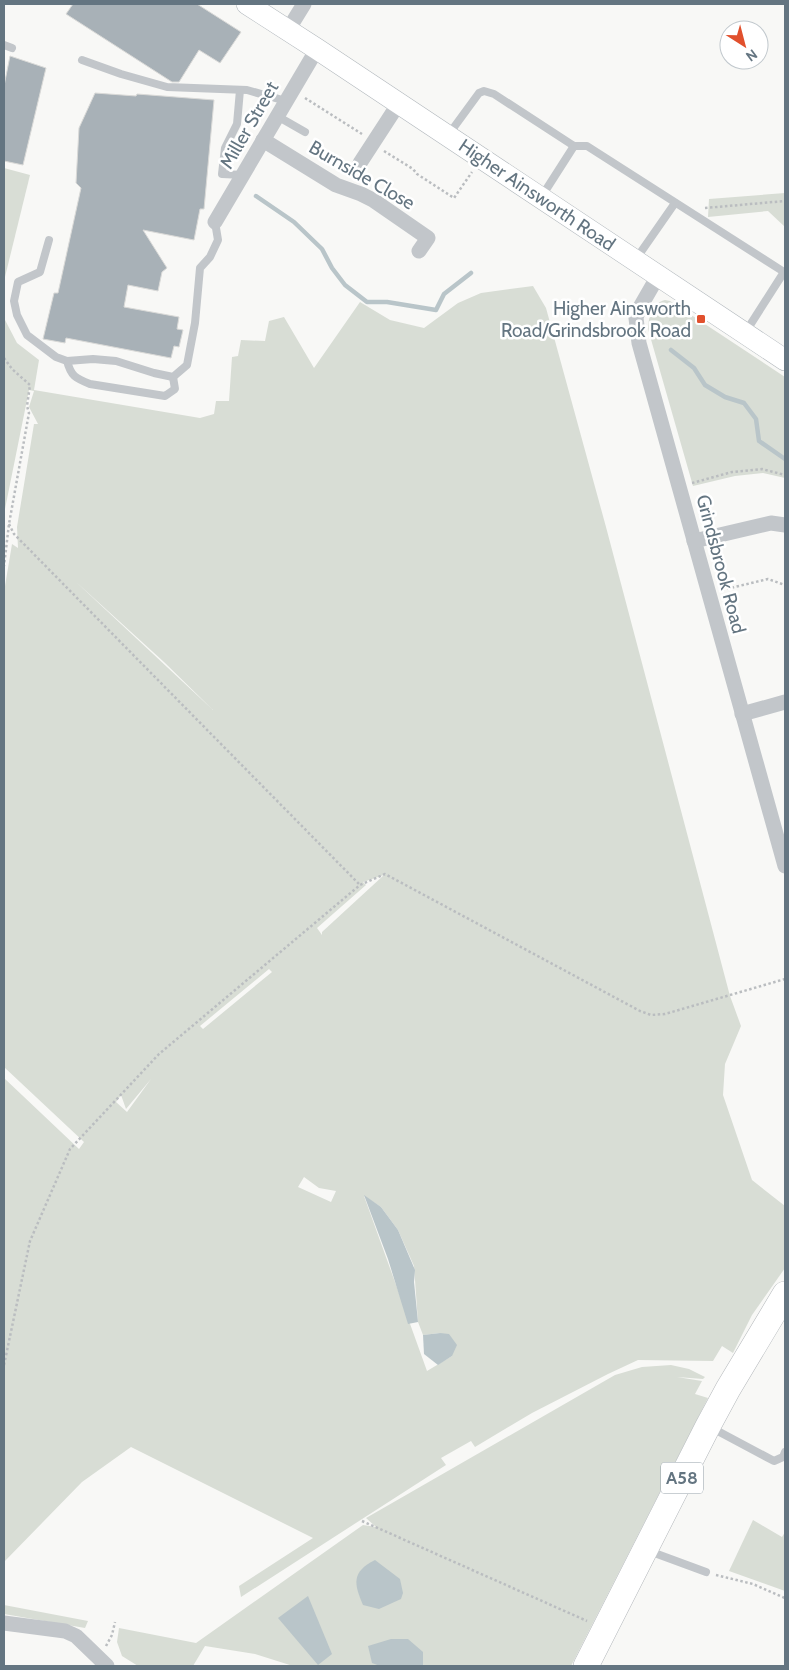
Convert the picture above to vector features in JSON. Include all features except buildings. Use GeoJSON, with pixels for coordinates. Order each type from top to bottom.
{"type":"FeatureCollection","features":[{"type":"Feature","properties":{"kind":"highway","name":"A58"},"geometry":{"type":"LineString","coordinates":[[586,1666],[732,1381],[785,1294]]}},
{"type":"Feature","properties":{"kind":"main road","name":"Higher Ainsworth Road"},"geometry":{"type":"LineString","coordinates":[[247,4],[785,360]]}},
{"type":"Feature","properties":{"kind":"street"},"geometry":{"type":"LineString","coordinates":[[288,30],[304,4]]}},
{"type":"Feature","properties":{"kind":"street","name":"Miller Street"},"geometry":{"type":"LineString","coordinates":[[215,222],[317,49]]}},
{"type":"Feature","properties":{"kind":"street"},"geometry":{"type":"LineString","coordinates":[[360,163],[399,103]]}},
{"type":"Feature","properties":{"kind":"street","name":"Burnside Close"},"geometry":{"type":"LineString","coordinates":[[263,140],[336,185],[373,200],[428,238],[420,251]]}},
{"type":"Feature","properties":{"kind":"street","name":"Grindsbrook Road"},"geometry":{"type":"LineString","coordinates":[[658,276],[636,318],[639,343],[785,866]]}},
{"type":"Feature","properties":{"kind":"street"},"geometry":{"type":"LineString","coordinates":[[694,541],[771,523],[785,525]]}},
{"type":"Feature","properties":{"kind":"street"},"geometry":{"type":"LineString","coordinates":[[742,714],[785,702]]}},
{"type":"Feature","properties":{"kind":"street"},"geometry":{"type":"LineString","coordinates":[[4,1623],[65,1631],[76,1636],[102,1662]]}},
{"type":"Feature","properties":{"kind":"lane"},"geometry":{"type":"LineString","coordinates":[[82,60],[167,87],[247,90],[289,96]]}},
{"type":"Feature","properties":{"kind":"lane"},"geometry":{"type":"LineString","coordinates":[[240,90],[237,124],[226,148],[222,174],[242,175]]}},
{"type":"Feature","properties":{"kind":"lane"},"geometry":{"type":"LineString","coordinates":[[448,136],[479,93],[484,91],[494,94],[574,146],[588,146],[784,272],[744,333]]}},
{"type":"Feature","properties":{"kind":"lane"},"geometry":{"type":"LineString","coordinates":[[278,116],[305,132]]}},
{"type":"Feature","properties":{"kind":"lane"},"geometry":{"type":"LineString","coordinates":[[541,198],[574,146]]}},
{"type":"Feature","properties":{"kind":"lane"},"geometry":{"type":"LineString","coordinates":[[634,261],[675,203]]}},
{"type":"Feature","properties":{"kind":"lane"},"geometry":{"type":"LineString","coordinates":[[173,377],[187,365],[195,322],[200,268],[210,257],[218,240],[215,222]]}},
{"type":"Feature","properties":{"kind":"lane"},"geometry":{"type":"LineString","coordinates":[[49,240],[40,272],[18,282],[14,301],[17,315],[27,335],[56,358],[66,361],[93,359],[116,361],[173,377]]}},
{"type":"Feature","properties":{"kind":"lane"},"geometry":{"type":"LineString","coordinates":[[66,361],[70,374],[78,380],[90,384],[156,395],[165,396],[175,389],[173,377]]}},
{"type":"Feature","properties":{"kind":"lane"},"geometry":{"type":"LineString","coordinates":[[708,1426],[774,1461],[783,1457],[785,1452]]}},
{"type":"Feature","properties":{"kind":"lane"},"geometry":{"type":"LineString","coordinates":[[645,1549],[706,1572]]}},
{"type":"Feature","properties":{"kind":"path"},"geometry":{"type":"LineString","coordinates":[[289,96],[373,142],[454,198],[481,158]]}},
{"type":"Feature","properties":{"kind":"path"},"geometry":{"type":"LineString","coordinates":[[685,210],[785,201]]}},
{"type":"Feature","properties":{"kind":"path"},"geometry":{"type":"LineString","coordinates":[[4,358],[12,369],[30,385],[27,406],[29,412],[9,524],[4,566]]}},
{"type":"Feature","properties":{"kind":"path"},"geometry":{"type":"LineString","coordinates":[[679,486],[732,472],[762,469],[785,475]]}},
{"type":"Feature","properties":{"kind":"path"},"geometry":{"type":"LineString","coordinates":[[9,524],[14,534],[360,885]]}},
{"type":"Feature","properties":{"kind":"path"},"geometry":{"type":"LineString","coordinates":[[708,594],[768,579],[785,585]]}},
{"type":"Feature","properties":{"kind":"path"},"geometry":{"type":"LineString","coordinates":[[4,1365],[30,1241],[70,1149],[159,1054],[360,885],[385,874],[650,1015],[664,1014],[785,979]]}},
{"type":"Feature","properties":{"kind":"path"},"geometry":{"type":"LineString","coordinates":[[362,1521],[604,1630]]}},
{"type":"Feature","properties":{"kind":"path"},"geometry":{"type":"LineString","coordinates":[[706,1572],[753,1584],[785,1598]]}},
{"type":"Feature","properties":{"kind":"path"},"geometry":{"type":"LineString","coordinates":[[102,1662],[115,1622]]}},
{"type":"Feature","properties":{"kind":"shaded area"},"geometry":{"type":"Polygon","coordinates":[[[4,168],[30,175],[4,281],[4,168]]]}},
{"type":"Feature","properties":{"kind":"shaded area"},"geometry":{"type":"Polygon","coordinates":[[[785,193],[785,227],[768,211],[708,217],[709,199],[785,193]]]}},
{"type":"Feature","properties":{"kind":"shaded area"},"geometry":{"type":"Polygon","coordinates":[[[533,286],[546,308],[730,996],[741,1026],[725,1064],[723,1095],[752,1180],[785,1206],[785,1268],[752,1315],[733,1353],[722,1346],[713,1361],[638,1360],[532,1413],[475,1447],[471,1441],[441,1458],[446,1465],[241,1597],[239,1586],[313,1538],[131,1447],[82,1482],[4,1562],[4,1078],[79,1149],[84,1142],[4,1067],[4,592],[12,544],[18,548],[17,527],[34,424],[38,424],[29,407],[34,391],[29,390],[4,514],[4,318],[17,343],[39,360],[34,390],[200,418],[214,414],[216,401],[229,401],[232,357],[238,356],[241,340],[265,341],[269,321],[284,317],[314,368],[360,302],[390,320],[424,328],[458,303],[481,293],[533,286]],[[75,581],[213,710],[164,662],[75,581]],[[384,875],[363,882],[366,885],[317,928],[322,935],[322,932],[384,875]],[[269,969],[200,1026],[203,1029],[272,972],[269,969]],[[151,1079],[126,1109],[121,1095],[116,1102],[127,1112],[151,1079]],[[304,1177],[298,1187],[331,1202],[336,1191],[319,1188],[304,1177]],[[364,1196],[427,1371],[452,1356],[440,1333],[423,1335],[418,1322],[414,1266],[398,1230],[381,1207],[364,1196]]]}},
{"type":"Feature","properties":{"kind":"shaded area"},"geometry":{"type":"Polygon","coordinates":[[[665,300],[670,301],[785,377],[785,478],[763,473],[735,476],[693,486],[648,329],[650,315],[654,308],[665,300]]]}},
{"type":"Feature","properties":{"kind":"shaded area"},"geometry":{"type":"Polygon","coordinates":[[[364,1195],[381,1207],[398,1230],[415,1270],[414,1282],[418,1322],[408,1324],[388,1259],[364,1195]]]}},
{"type":"Feature","properties":{"kind":"shaded area"},"geometry":{"type":"Polygon","coordinates":[[[449,1334],[457,1345],[452,1356],[438,1365],[424,1354],[423,1335],[449,1334]]]}},
{"type":"Feature","properties":{"kind":"shaded area"},"geometry":{"type":"Polygon","coordinates":[[[671,1365],[689,1369],[705,1377],[703,1379],[677,1377],[702,1381],[695,1394],[708,1398],[571,1666],[293,1666],[255,1654],[205,1646],[193,1666],[138,1666],[122,1656],[117,1642],[119,1628],[196,1643],[363,1525],[376,1527],[366,1518],[615,1375],[642,1367],[671,1365]]]}},
{"type":"Feature","properties":{"kind":"shaded area"},"geometry":{"type":"Polygon","coordinates":[[[753,1520],[782,1537],[785,1532],[785,1591],[729,1571],[753,1520]]]}},
{"type":"Feature","properties":{"kind":"shaded area"},"geometry":{"type":"Polygon","coordinates":[[[375,1560],[400,1579],[403,1593],[401,1599],[379,1609],[363,1605],[357,1585],[358,1574],[375,1560]]]}},
{"type":"Feature","properties":{"kind":"shaded area"},"geometry":{"type":"Polygon","coordinates":[[[308,1596],[332,1654],[318,1665],[278,1618],[308,1596]]]}},
{"type":"Feature","properties":{"kind":"shaded area"},"geometry":{"type":"Polygon","coordinates":[[[4,1605],[88,1621],[85,1628],[4,1614],[4,1605]]]}},
{"type":"Feature","properties":{"kind":"shaded area"},"geometry":{"type":"Polygon","coordinates":[[[391,1639],[408,1639],[423,1652],[423,1666],[380,1666],[372,1663],[368,1646],[391,1639]]]}},
{"type":"Feature","properties":{"kind":"waterway"},"geometry":{"type":"LineString","coordinates":[[256,196],[294,222],[322,249],[332,268],[345,285],[367,302],[387,302],[436,310],[444,294],[471,273]]}},
{"type":"Feature","properties":{"kind":"waterway"},"geometry":{"type":"LineString","coordinates":[[671,350],[694,368],[705,385],[725,397],[744,403],[756,419],[759,441],[785,459]]}},
{"type":"Feature","properties":{"kind":"place","name":"Higher Ainsworth Road/Grindsbrook Road"},"geometry":{"type":"Point","coordinates":[701,319]}}]}
